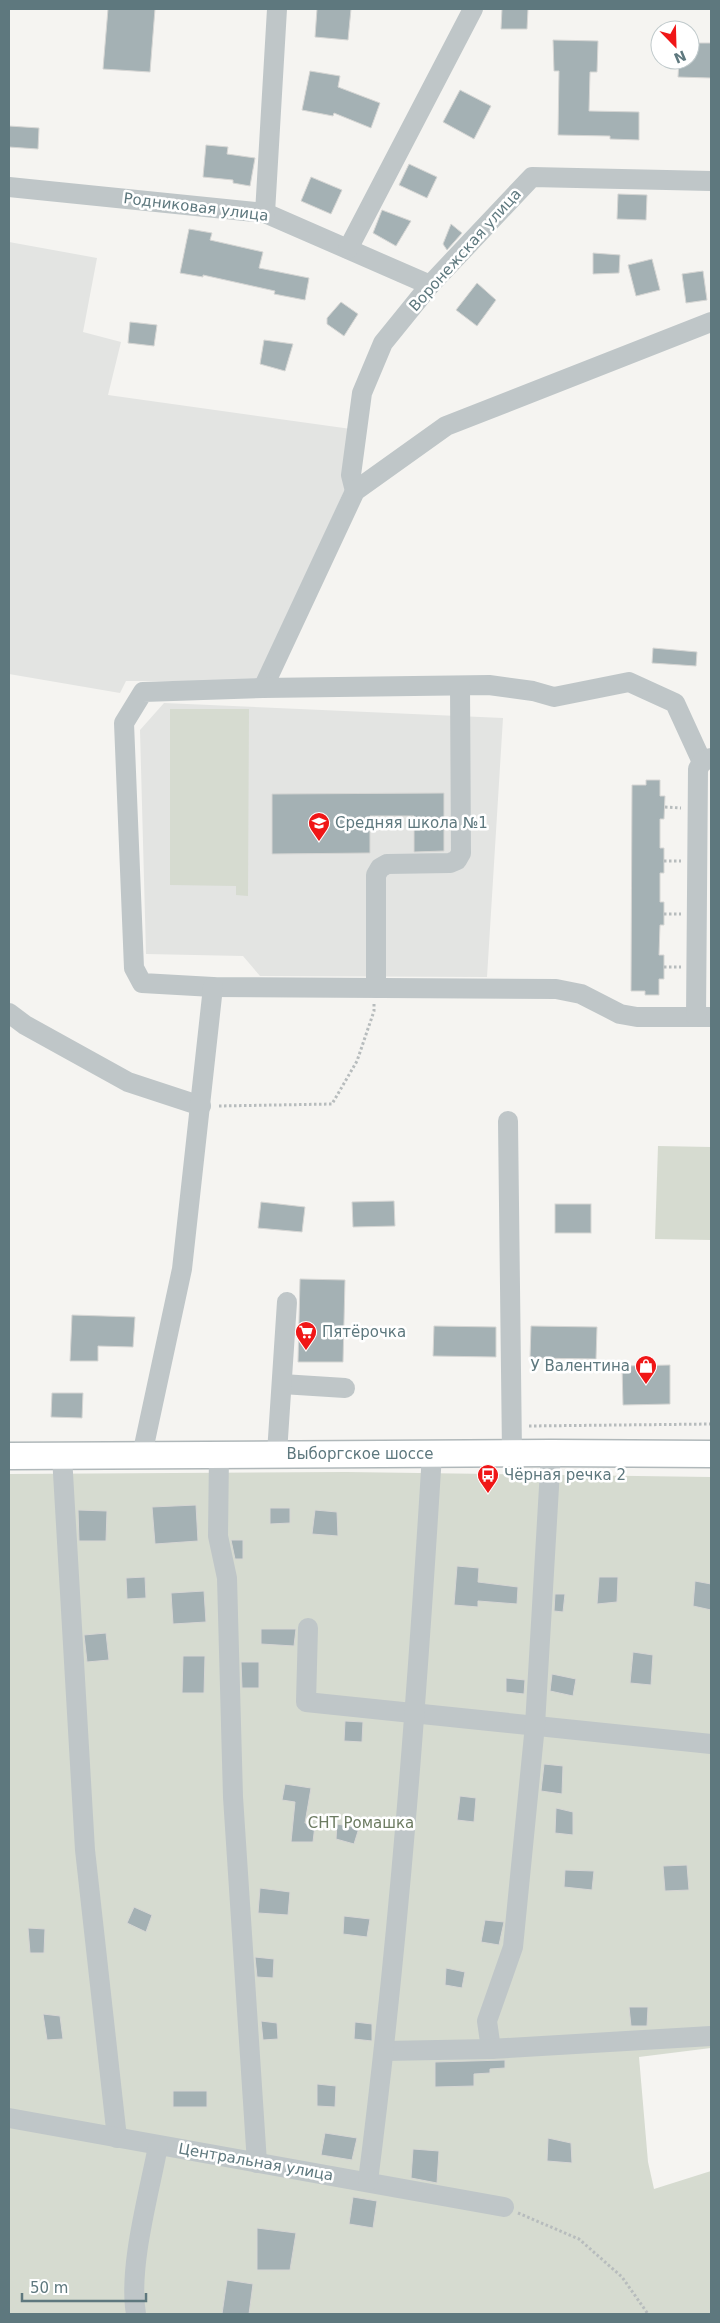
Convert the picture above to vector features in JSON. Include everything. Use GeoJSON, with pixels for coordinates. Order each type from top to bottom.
{"type":"FeatureCollection","features":[{"type":"Feature","properties":{"kind":"main road","name":"Выборгское шоссе"},"geometry":{"type":"LineString","coordinates":[[9,1456],[512,1453],[711,1454]]}},
{"type":"Feature","properties":{"kind":"street"},"geometry":{"type":"LineString","coordinates":[[265,213],[278,9]]}},
{"type":"Feature","properties":{"kind":"street"},"geometry":{"type":"LineString","coordinates":[[348,249],[473,9]]}},
{"type":"Feature","properties":{"kind":"street","name":"Воронежская улица"},"geometry":{"type":"LineString","coordinates":[[355,491],[351,475],[362,393],[383,343],[430,285],[532,177],[711,181]]}},
{"type":"Feature","properties":{"kind":"street","name":"Родниковая улица"},"geometry":{"type":"LineString","coordinates":[[9,187],[265,213],[430,285]]}},
{"type":"Feature","properties":{"kind":"street"},"geometry":{"type":"LineString","coordinates":[[263,688],[355,491],[446,426],[711,322]]}},
{"type":"Feature","properties":{"kind":"street"},"geometry":{"type":"LineString","coordinates":[[629,682],[675,703],[707,760],[698,769],[704,929],[704,1017],[637,1017],[620,1014],[581,994],[556,989],[213,987],[142,983],[134,968],[124,722],[143,692],[263,688],[490,685],[533,691],[554,697],[629,682]]}},
{"type":"Feature","properties":{"kind":"street"},"geometry":{"type":"LineString","coordinates":[[376,988],[376,874],[380,868],[387,864],[450,864],[457,860],[461,854],[460,686]]}},
{"type":"Feature","properties":{"kind":"street"},"geometry":{"type":"LineString","coordinates":[[142,1455],[182,1269],[213,987]]}},
{"type":"Feature","properties":{"kind":"street"},"geometry":{"type":"LineString","coordinates":[[9,1013],[25,1025],[128,1082],[201,1106]]}},
{"type":"Feature","properties":{"kind":"street"},"geometry":{"type":"LineString","coordinates":[[508,1122],[512,1453]]}},
{"type":"Feature","properties":{"kind":"street"},"geometry":{"type":"LineString","coordinates":[[277,1454],[287,1302]]}},
{"type":"Feature","properties":{"kind":"street"},"geometry":{"type":"LineString","coordinates":[[282,1384],[345,1388]]}},
{"type":"Feature","properties":{"kind":"street"},"geometry":{"type":"LineString","coordinates":[[491,2049],[487,2021],[513,1947],[535,1725],[552,1453]]}},
{"type":"Feature","properties":{"kind":"street"},"geometry":{"type":"LineString","coordinates":[[218,1454],[218,1536],[227,1578],[233,1797],[257,2163]]}},
{"type":"Feature","properties":{"kind":"street"},"geometry":{"type":"LineString","coordinates":[[368,2181],[384,2052],[416,1715],[432,1454]]}},
{"type":"Feature","properties":{"kind":"street"},"geometry":{"type":"LineString","coordinates":[[62,1456],[85,1850],[117,2138]]}},
{"type":"Feature","properties":{"kind":"street"},"geometry":{"type":"LineString","coordinates":[[308,1628],[306,1702],[416,1715],[535,1725],[711,1744]]}},
{"type":"Feature","properties":{"kind":"street"},"geometry":{"type":"LineString","coordinates":[[384,2052],[491,2049],[711,2036]]}},
{"type":"Feature","properties":{"kind":"street","name":"Центральная улица"},"geometry":{"type":"LineString","coordinates":[[9,2118],[158,2146],[368,2181],[504,2207]]}},
{"type":"Feature","properties":{"kind":"street"},"geometry":{"type":"LineString","coordinates":[[136,2314],[133,2296],[135,2271],[158,2146]]}},
{"type":"Feature","properties":{"kind":"path"},"geometry":{"type":"LineString","coordinates":[[201,1106],[332,1104],[357,1062],[374,1012],[376,988]]}},
{"type":"Feature","properties":{"kind":"path"},"geometry":{"type":"LineString","coordinates":[[511,1426],[711,1424]]}},
{"type":"Feature","properties":{"kind":"path"},"geometry":{"type":"LineString","coordinates":[[504,2207],[579,2239],[622,2277],[648,2314]]}},
{"type":"Feature","properties":{"kind":"shaded area"},"geometry":{"type":"Polygon","coordinates":[[[9,242],[97,258],[83,332],[121,342],[108,395],[351,429],[344,491],[258,681],[126,681],[120,693],[9,674],[9,242]]]}},
{"type":"Feature","properties":{"kind":"shaded area","name":"Средняя школа №1"},"geometry":{"type":"Polygon","coordinates":[[[164,703],[503,718],[487,977],[260,976],[243,956],[146,954],[140,730],[164,703]]]}},
{"type":"Feature","properties":{"kind":"green space"},"geometry":{"type":"Polygon","coordinates":[[[170,709],[249,709],[248,896],[236,895],[236,886],[170,885],[170,709]]]}},
{"type":"Feature","properties":{"kind":"green space"},"geometry":{"type":"Polygon","coordinates":[[[658,1146],[711,1147],[711,1240],[655,1239],[658,1146]]]}},
{"type":"Feature","properties":{"kind":"green space","name":"СНТ Ромашка"},"geometry":{"type":"Polygon","coordinates":[[[346,1472],[711,1477],[711,2048],[639,2057],[648,2162],[654,2189],[711,2171],[711,2314],[9,2314],[9,1474],[346,1472]]]}},
{"type":"Feature","properties":{"kind":"building"},"geometry":{"type":"Polygon","coordinates":[[[108,9],[155,9],[150,72],[103,69],[108,9]]]}},
{"type":"Feature","properties":{"kind":"building"},"geometry":{"type":"Polygon","coordinates":[[[317,9],[351,9],[348,40],[315,37],[317,9]]]}},
{"type":"Feature","properties":{"kind":"building"},"geometry":{"type":"Polygon","coordinates":[[[502,9],[528,9],[527,29],[501,29],[502,9]]]}},
{"type":"Feature","properties":{"kind":"building"},"geometry":{"type":"Polygon","coordinates":[[[553,40],[598,41],[597,72],[590,72],[589,111],[639,112],[639,140],[610,139],[610,136],[558,135],[559,71],[554,71],[553,40]]]}},
{"type":"Feature","properties":{"kind":"building"},"geometry":{"type":"Polygon","coordinates":[[[700,43],[711,43],[711,78],[678,77],[678,70],[700,70],[700,43]]]}},
{"type":"Feature","properties":{"kind":"building"},"geometry":{"type":"Polygon","coordinates":[[[310,71],[340,76],[338,87],[380,103],[371,128],[334,113],[333,116],[302,110],[310,71]]]}},
{"type":"Feature","properties":{"kind":"building"},"geometry":{"type":"Polygon","coordinates":[[[460,90],[491,106],[474,139],[443,122],[460,90]]]}},
{"type":"Feature","properties":{"kind":"building"},"geometry":{"type":"Polygon","coordinates":[[[9,126],[39,128],[38,149],[9,147],[9,126]]]}},
{"type":"Feature","properties":{"kind":"building"},"geometry":{"type":"Polygon","coordinates":[[[206,145],[228,147],[227,154],[255,158],[250,186],[233,183],[233,180],[203,177],[206,145]]]}},
{"type":"Feature","properties":{"kind":"building"},"geometry":{"type":"Polygon","coordinates":[[[409,164],[437,177],[427,198],[399,185],[409,164]]]}},
{"type":"Feature","properties":{"kind":"building"},"geometry":{"type":"Polygon","coordinates":[[[311,177],[342,190],[331,214],[301,201],[311,177]]]}},
{"type":"Feature","properties":{"kind":"building"},"geometry":{"type":"Polygon","coordinates":[[[618,194],[647,195],[646,220],[617,219],[618,194]]]}},
{"type":"Feature","properties":{"kind":"building"},"geometry":{"type":"Polygon","coordinates":[[[382,210],[411,221],[396,246],[373,233],[382,210]]]}},
{"type":"Feature","properties":{"kind":"building"},"geometry":{"type":"Polygon","coordinates":[[[451,224],[462,233],[447,250],[443,244],[451,224]]]}},
{"type":"Feature","properties":{"kind":"building"},"geometry":{"type":"Polygon","coordinates":[[[189,229],[212,233],[210,240],[263,252],[259,268],[309,278],[305,300],[274,294],[275,291],[203,275],[203,277],[180,273],[189,229]]]}},
{"type":"Feature","properties":{"kind":"building"},"geometry":{"type":"Polygon","coordinates":[[[593,253],[620,255],[619,273],[593,274],[593,253]]]}},
{"type":"Feature","properties":{"kind":"building"},"geometry":{"type":"Polygon","coordinates":[[[652,259],[660,290],[636,296],[628,265],[652,259]]]}},
{"type":"Feature","properties":{"kind":"building"},"geometry":{"type":"Polygon","coordinates":[[[703,271],[707,300],[686,303],[682,274],[703,271]]]}},
{"type":"Feature","properties":{"kind":"building"},"geometry":{"type":"Polygon","coordinates":[[[477,283],[496,300],[477,326],[456,310],[477,283]]]}},
{"type":"Feature","properties":{"kind":"building"},"geometry":{"type":"Polygon","coordinates":[[[341,302],[358,314],[344,336],[327,324],[327,318],[341,302]]]}},
{"type":"Feature","properties":{"kind":"building"},"geometry":{"type":"Polygon","coordinates":[[[130,322],[157,325],[154,346],[128,343],[130,322]]]}},
{"type":"Feature","properties":{"kind":"building"},"geometry":{"type":"Polygon","coordinates":[[[264,340],[293,344],[285,371],[260,364],[264,340]]]}},
{"type":"Feature","properties":{"kind":"building"},"geometry":{"type":"Polygon","coordinates":[[[653,648],[697,652],[696,666],[652,663],[653,648]]]}},
{"type":"Feature","properties":{"kind":"building"},"geometry":{"type":"Polygon","coordinates":[[[646,780],[660,780],[660,796],[665,796],[664,819],[660,819],[660,848],[664,848],[664,873],[660,873],[660,902],[664,902],[664,925],[660,925],[659,955],[664,955],[664,979],[659,979],[659,995],[645,995],[645,991],[631,991],[632,785],[646,785],[646,780]]]}},
{"type":"Feature","properties":{"kind":"building"},"geometry":{"type":"Polygon","coordinates":[[[444,793],[444,851],[414,852],[414,816],[370,816],[370,853],[272,854],[272,794],[444,793]]]}},
{"type":"Feature","properties":{"kind":"building"},"geometry":{"type":"Polygon","coordinates":[[[394,1201],[395,1226],[353,1227],[352,1202],[394,1201]]]}},
{"type":"Feature","properties":{"kind":"building"},"geometry":{"type":"Polygon","coordinates":[[[261,1202],[305,1207],[302,1232],[258,1228],[261,1202]]]}},
{"type":"Feature","properties":{"kind":"building"},"geometry":{"type":"Polygon","coordinates":[[[555,1204],[591,1204],[591,1233],[555,1233],[555,1204]]]}},
{"type":"Feature","properties":{"kind":"building"},"geometry":{"type":"Polygon","coordinates":[[[300,1279],[345,1280],[343,1362],[298,1362],[300,1279]]]}},
{"type":"Feature","properties":{"kind":"building"},"geometry":{"type":"Polygon","coordinates":[[[72,1315],[135,1317],[133,1347],[98,1346],[98,1361],[70,1361],[72,1315]]]}},
{"type":"Feature","properties":{"kind":"building"},"geometry":{"type":"Polygon","coordinates":[[[434,1326],[496,1327],[496,1357],[433,1356],[434,1326]]]}},
{"type":"Feature","properties":{"kind":"building"},"geometry":{"type":"Polygon","coordinates":[[[531,1326],[597,1327],[596,1359],[530,1358],[531,1326]]]}},
{"type":"Feature","properties":{"kind":"building","name":"У Валентина"},"geometry":{"type":"Polygon","coordinates":[[[670,1365],[670,1404],[623,1405],[622,1366],[670,1365]]]}},
{"type":"Feature","properties":{"kind":"building"},"geometry":{"type":"Polygon","coordinates":[[[52,1393],[83,1393],[82,1418],[51,1417],[52,1393]]]}},
{"type":"Feature","properties":{"kind":"building"},"geometry":{"type":"Polygon","coordinates":[[[196,1505],[198,1541],[155,1544],[152,1507],[196,1505]]]}},
{"type":"Feature","properties":{"kind":"building"},"geometry":{"type":"Polygon","coordinates":[[[270,1508],[290,1508],[290,1523],[270,1524],[270,1508]]]}},
{"type":"Feature","properties":{"kind":"building"},"geometry":{"type":"Polygon","coordinates":[[[78,1510],[107,1511],[106,1541],[79,1541],[78,1510]]]}},
{"type":"Feature","properties":{"kind":"building"},"geometry":{"type":"Polygon","coordinates":[[[315,1510],[337,1512],[338,1536],[312,1534],[315,1510]]]}},
{"type":"Feature","properties":{"kind":"building"},"geometry":{"type":"Polygon","coordinates":[[[231,1540],[243,1540],[243,1559],[235,1559],[231,1540]]]}},
{"type":"Feature","properties":{"kind":"building"},"geometry":{"type":"Polygon","coordinates":[[[457,1566],[479,1568],[478,1582],[518,1587],[517,1604],[478,1601],[478,1607],[454,1605],[457,1566]]]}},
{"type":"Feature","properties":{"kind":"building"},"geometry":{"type":"Polygon","coordinates":[[[145,1577],[146,1598],[127,1599],[126,1578],[145,1577]]]}},
{"type":"Feature","properties":{"kind":"building"},"geometry":{"type":"Polygon","coordinates":[[[599,1577],[618,1577],[617,1602],[597,1604],[599,1577]]]}},
{"type":"Feature","properties":{"kind":"building"},"geometry":{"type":"Polygon","coordinates":[[[695,1581],[711,1584],[711,1610],[693,1606],[695,1581]]]}},
{"type":"Feature","properties":{"kind":"building"},"geometry":{"type":"Polygon","coordinates":[[[204,1591],[206,1622],[173,1624],[171,1593],[204,1591]]]}},
{"type":"Feature","properties":{"kind":"building"},"geometry":{"type":"Polygon","coordinates":[[[555,1594],[565,1594],[563,1612],[554,1611],[555,1594]]]}},
{"type":"Feature","properties":{"kind":"building"},"geometry":{"type":"Polygon","coordinates":[[[261,1629],[296,1629],[294,1646],[261,1644],[261,1629]]]}},
{"type":"Feature","properties":{"kind":"building"},"geometry":{"type":"Polygon","coordinates":[[[106,1633],[109,1660],[87,1662],[84,1635],[106,1633]]]}},
{"type":"Feature","properties":{"kind":"building"},"geometry":{"type":"Polygon","coordinates":[[[633,1652],[653,1655],[651,1685],[630,1683],[633,1652]]]}},
{"type":"Feature","properties":{"kind":"building"},"geometry":{"type":"Polygon","coordinates":[[[183,1656],[205,1656],[204,1693],[182,1693],[183,1656]]]}},
{"type":"Feature","properties":{"kind":"building"},"geometry":{"type":"Polygon","coordinates":[[[241,1662],[259,1662],[259,1688],[242,1688],[241,1662]]]}},
{"type":"Feature","properties":{"kind":"building"},"geometry":{"type":"Polygon","coordinates":[[[552,1674],[576,1679],[573,1696],[550,1691],[552,1674]]]}},
{"type":"Feature","properties":{"kind":"building"},"geometry":{"type":"Polygon","coordinates":[[[506,1678],[525,1680],[524,1694],[506,1692],[506,1678]]]}},
{"type":"Feature","properties":{"kind":"building"},"geometry":{"type":"Polygon","coordinates":[[[345,1721],[363,1722],[362,1742],[344,1741],[345,1721]]]}},
{"type":"Feature","properties":{"kind":"building"},"geometry":{"type":"Polygon","coordinates":[[[544,1764],[563,1766],[562,1794],[541,1791],[544,1764]]]}},
{"type":"Feature","properties":{"kind":"building"},"geometry":{"type":"Polygon","coordinates":[[[285,1784],[311,1788],[305,1823],[315,1825],[313,1842],[291,1842],[295,1802],[282,1800],[285,1784]]]}},
{"type":"Feature","properties":{"kind":"building"},"geometry":{"type":"Polygon","coordinates":[[[460,1796],[476,1798],[474,1822],[457,1820],[460,1796]]]}},
{"type":"Feature","properties":{"kind":"building"},"geometry":{"type":"Polygon","coordinates":[[[556,1808],[573,1812],[573,1835],[555,1833],[556,1808]]]}},
{"type":"Feature","properties":{"kind":"building"},"geometry":{"type":"Polygon","coordinates":[[[337,1824],[359,1828],[354,1844],[336,1839],[337,1824]]]}},
{"type":"Feature","properties":{"kind":"building"},"geometry":{"type":"Polygon","coordinates":[[[687,1865],[689,1890],[665,1891],[663,1866],[687,1865]]]}},
{"type":"Feature","properties":{"kind":"building"},"geometry":{"type":"Polygon","coordinates":[[[565,1870],[594,1871],[592,1890],[564,1887],[565,1870]]]}},
{"type":"Feature","properties":{"kind":"building"},"geometry":{"type":"Polygon","coordinates":[[[260,1888],[290,1892],[288,1915],[258,1913],[260,1888]]]}},
{"type":"Feature","properties":{"kind":"building"},"geometry":{"type":"Polygon","coordinates":[[[134,1907],[152,1915],[146,1932],[127,1923],[134,1907]]]}},
{"type":"Feature","properties":{"kind":"building"},"geometry":{"type":"Polygon","coordinates":[[[344,1916],[370,1919],[367,1937],[343,1934],[344,1916]]]}},
{"type":"Feature","properties":{"kind":"building"},"geometry":{"type":"Polygon","coordinates":[[[485,1920],[504,1922],[499,1945],[481,1942],[485,1920]]]}},
{"type":"Feature","properties":{"kind":"building"},"geometry":{"type":"Polygon","coordinates":[[[28,1928],[45,1929],[44,1953],[30,1953],[28,1928]]]}},
{"type":"Feature","properties":{"kind":"building"},"geometry":{"type":"Polygon","coordinates":[[[255,1957],[274,1959],[273,1978],[257,1977],[255,1957]]]}},
{"type":"Feature","properties":{"kind":"building"},"geometry":{"type":"Polygon","coordinates":[[[446,1968],[465,1972],[462,1988],[445,1985],[446,1968]]]}},
{"type":"Feature","properties":{"kind":"building"},"geometry":{"type":"Polygon","coordinates":[[[629,2007],[648,2007],[647,2026],[631,2026],[629,2007]]]}},
{"type":"Feature","properties":{"kind":"building"},"geometry":{"type":"Polygon","coordinates":[[[43,2014],[60,2016],[63,2039],[47,2040],[43,2014]]]}},
{"type":"Feature","properties":{"kind":"building"},"geometry":{"type":"Polygon","coordinates":[[[261,2021],[277,2023],[278,2039],[263,2040],[261,2021]]]}},
{"type":"Feature","properties":{"kind":"building"},"geometry":{"type":"Polygon","coordinates":[[[355,2022],[372,2024],[372,2041],[354,2039],[355,2022]]]}},
{"type":"Feature","properties":{"kind":"building"},"geometry":{"type":"Polygon","coordinates":[[[505,2060],[505,2068],[490,2069],[490,2073],[474,2074],[474,2086],[435,2087],[435,2062],[505,2060]]]}},
{"type":"Feature","properties":{"kind":"building"},"geometry":{"type":"Polygon","coordinates":[[[317,2084],[336,2086],[335,2107],[317,2106],[317,2084]]]}},
{"type":"Feature","properties":{"kind":"building"},"geometry":{"type":"Polygon","coordinates":[[[173,2091],[207,2091],[207,2107],[173,2107],[173,2091]]]}},
{"type":"Feature","properties":{"kind":"building"},"geometry":{"type":"Polygon","coordinates":[[[325,2133],[357,2138],[352,2160],[321,2155],[325,2133]]]}},
{"type":"Feature","properties":{"kind":"building"},"geometry":{"type":"Polygon","coordinates":[[[548,2138],[571,2143],[572,2163],[547,2161],[548,2138]]]}},
{"type":"Feature","properties":{"kind":"building"},"geometry":{"type":"Polygon","coordinates":[[[413,2149],[439,2151],[437,2183],[411,2178],[413,2149]]]}},
{"type":"Feature","properties":{"kind":"building"},"geometry":{"type":"Polygon","coordinates":[[[353,2197],[377,2201],[373,2228],[349,2224],[353,2197]]]}},
{"type":"Feature","properties":{"kind":"building"},"geometry":{"type":"Polygon","coordinates":[[[257,2228],[296,2233],[290,2270],[257,2270],[257,2228]]]}},
{"type":"Feature","properties":{"kind":"building"},"geometry":{"type":"Polygon","coordinates":[[[227,2280],[253,2284],[249,2314],[222,2314],[227,2280]]]}},
{"type":"Feature","properties":{"kind":"place","name":"Средняя школа №1"},"geometry":{"type":"Point","coordinates":[319,842]}},
{"type":"Feature","properties":{"kind":"place","name":"Пятёрочка"},"geometry":{"type":"Point","coordinates":[306,1351]}},
{"type":"Feature","properties":{"kind":"place","name":"У Валентина"},"geometry":{"type":"Point","coordinates":[646,1385]}},
{"type":"Feature","properties":{"kind":"place","name":"Чёрная речка 2"},"geometry":{"type":"Point","coordinates":[488,1494]}}]}
